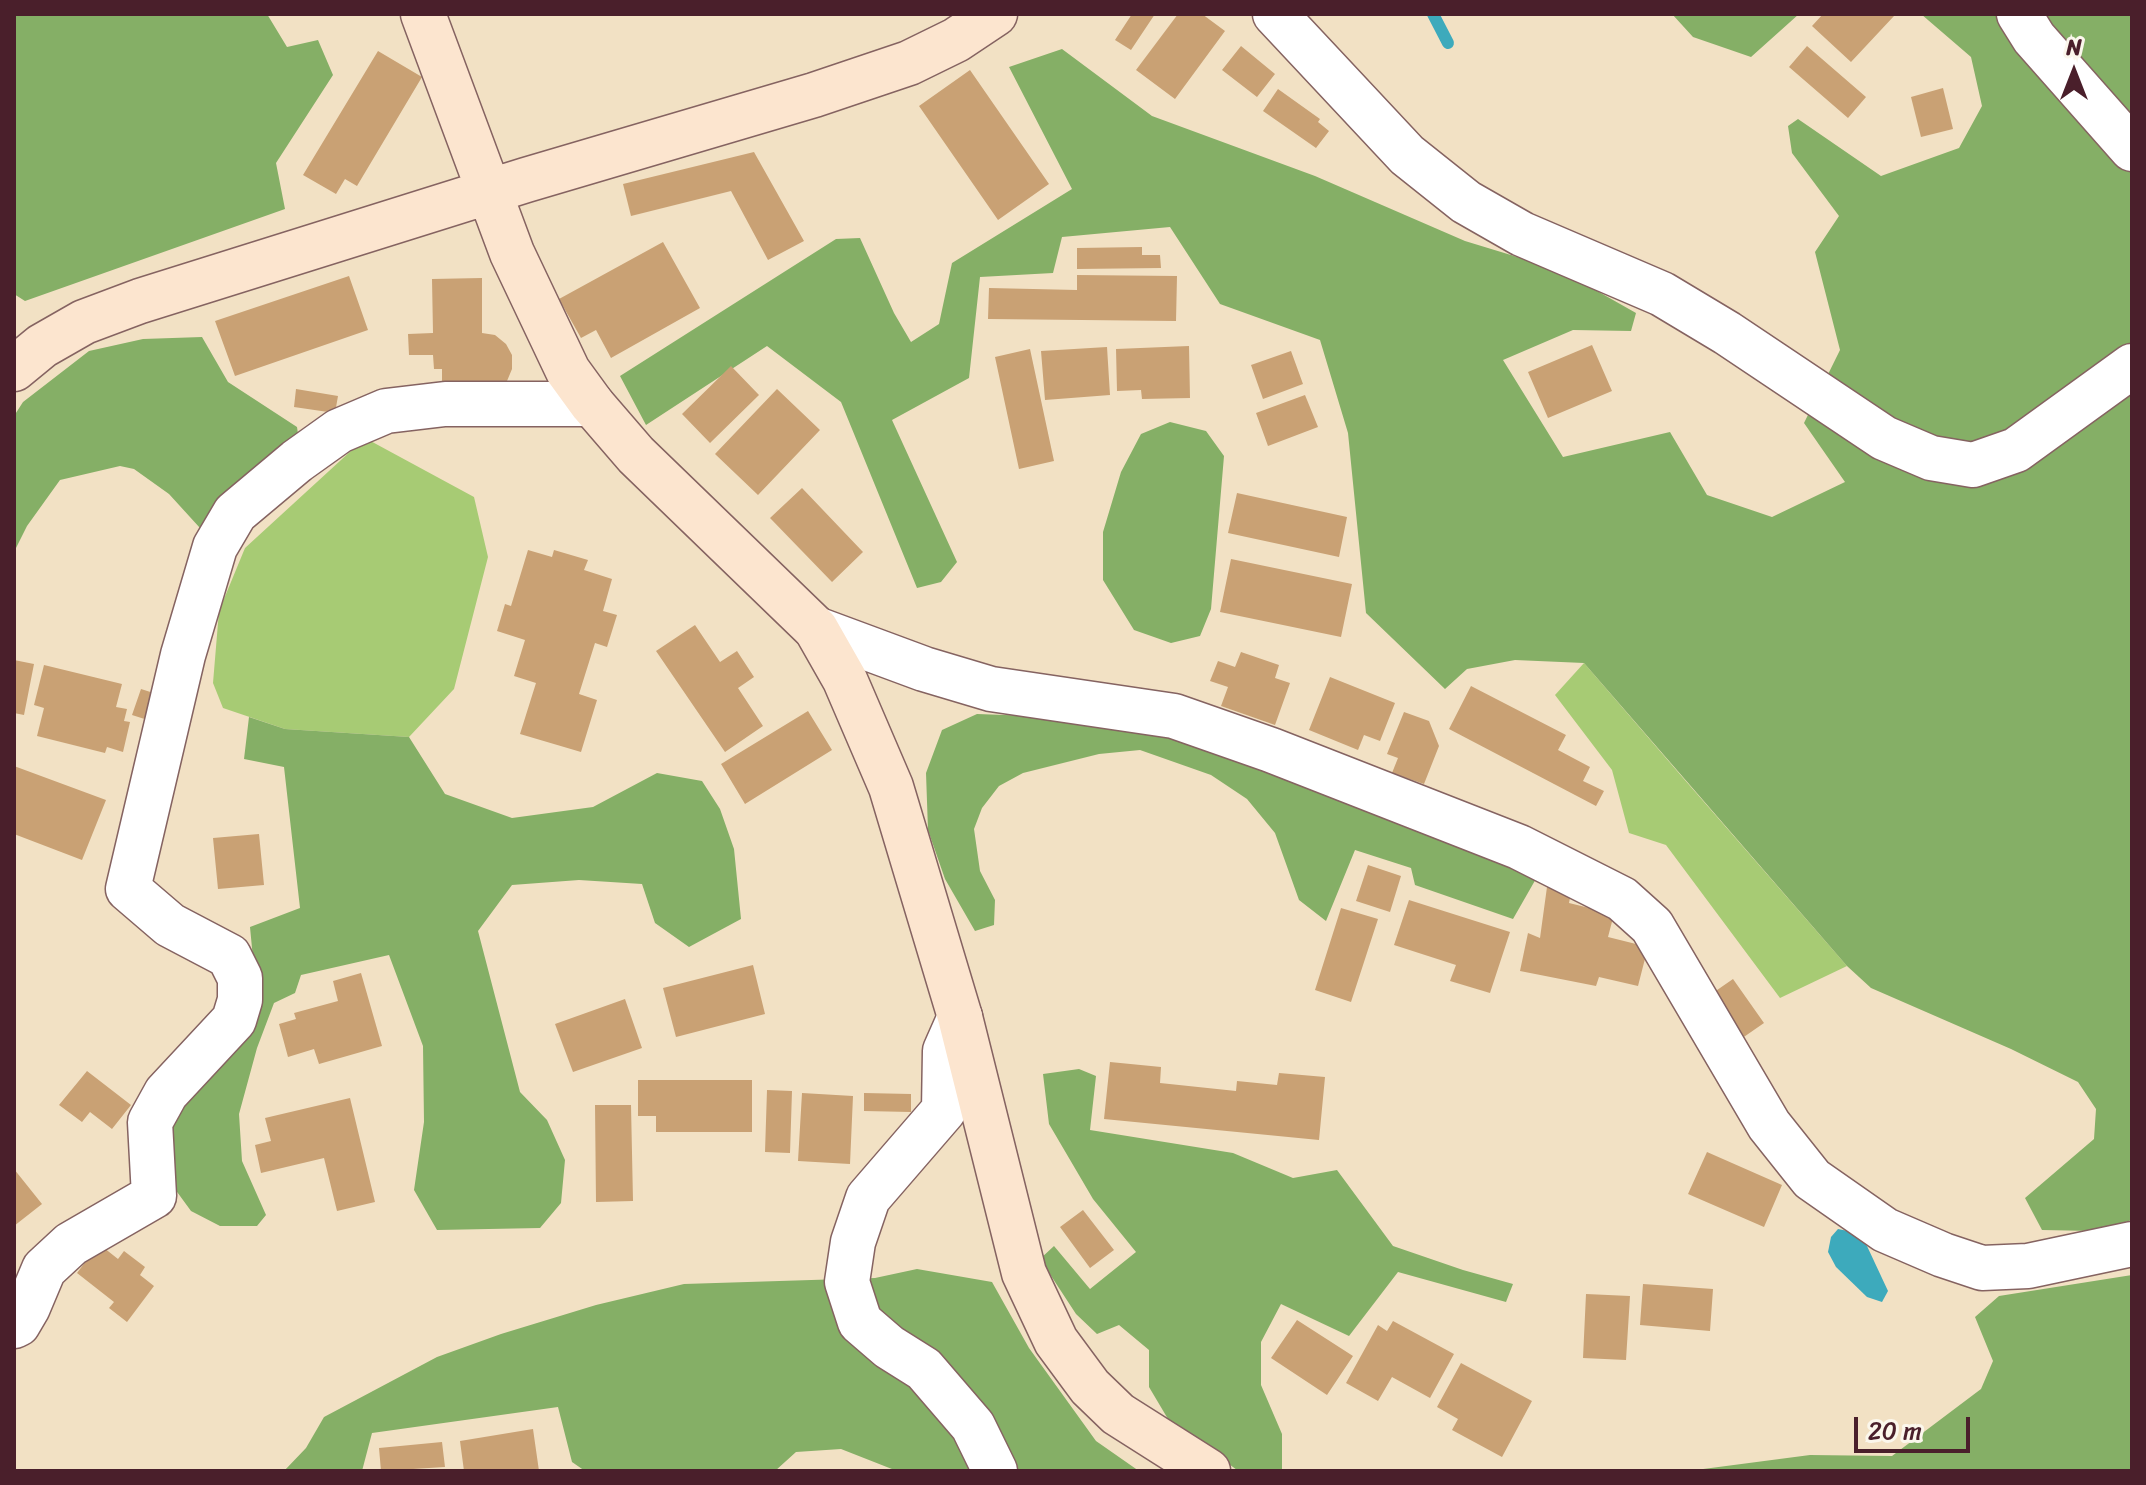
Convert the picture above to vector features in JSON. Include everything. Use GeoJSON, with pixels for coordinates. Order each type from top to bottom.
{"type":"FeatureCollection","features":[{"type":"Feature","properties":{"kind":"street"},"geometry":{"type":"LineString","coordinates":[[423,14],[512,253],[568,371],[636,455],[816,629],[845,680],[891,787],[960,1017],[1024,1273],[1056,1341],[1090,1387],[1118,1414],[1208,1471]]}},
{"type":"Feature","properties":{"kind":"street"},"geometry":{"type":"LineString","coordinates":[[14,369],[42,346],[84,322],[140,301],[814,95],[909,63],[956,40],[995,14]]}},
{"type":"Feature","properties":{"kind":"street"},"geometry":{"type":"LineString","coordinates":[[1275,14],[1407,155],[1466,202],[1522,234],[1662,294],[1727,333],[1884,438],[1931,458],[1973,465],[2016,450],[2132,366]]}},
{"type":"Feature","properties":{"kind":"street"},"geometry":{"type":"LineString","coordinates":[[2019,14],[2034,38],[2132,149]]}},
{"type":"Feature","properties":{"kind":"street"},"geometry":{"type":"LineString","coordinates":[[14,1326],[28,1307],[44,1269],[71,1244],[154,1196],[150,1122],[166,1093],[234,1020],[240,1000],[240,978],[229,956],[170,925],[128,889],[183,655],[215,547],[235,513],[339,431],[386,411],[445,404],[592,404]]}},
{"type":"Feature","properties":{"kind":"street"},"geometry":{"type":"LineString","coordinates":[[816,629],[924,669],[991,689],[1174,716],[1271,750],[1519,847],[1622,899],[1652,926],[1769,1125],[1812,1179],[1885,1230],[1982,1268],[2028,1266],[2132,1244]]}},
{"type":"Feature","properties":{"kind":"street"},"geometry":{"type":"LineString","coordinates":[[960,1017],[945,1051],[944,1110],[868,1198],[853,1242],[847,1282],[860,1322],[889,1347],[924,1369],[973,1426],[995,1471]]}},
{"type":"Feature","properties":{"kind":"green space"},"geometry":{"type":"Polygon","coordinates":[[[14,14],[267,14],[287,47],[318,40],[333,75],[276,163],[285,209],[25,301],[14,294],[14,14]]]}},
{"type":"Feature","properties":{"kind":"green space"},"geometry":{"type":"Polygon","coordinates":[[[1672,14],[1799,14],[1751,57],[1693,37],[1672,14]]]}},
{"type":"Feature","properties":{"kind":"green space"},"geometry":{"type":"Polygon","coordinates":[[[1921,14],[2132,14],[2132,1220],[2094,1231],[2042,1230],[2025,1198],[2094,1139],[2096,1109],[2078,1082],[1871,988],[1847,966],[1584,663],[1515,660],[1467,669],[1445,689],[1366,613],[1348,433],[1320,340],[1220,304],[1170,227],[1062,237],[1053,273],[980,277],[969,378],[892,420],[957,562],[941,582],[917,588],[841,402],[767,346],[646,425],[620,376],[836,239],[860,238],[894,313],[911,342],[939,324],[952,263],[1072,189],[1009,67],[1062,49],[1152,116],[1315,176],[1465,241],[1560,270],[1636,313],[1631,331],[1573,330],[1503,360],[1563,457],[1670,432],[1707,495],[1772,517],[1845,482],[1804,423],[1840,350],[1815,252],[1839,216],[1792,153],[1788,126],[1798,119],[1881,176],[1959,148],[1982,106],[1971,57],[1921,14]]]}},
{"type":"Feature","properties":{"kind":"green space"},"geometry":{"type":"Polygon","coordinates":[[[202,337],[228,382],[297,427],[299,441],[200,528],[169,494],[134,469],[120,466],[60,480],[27,526],[14,552],[14,416],[23,402],[89,351],[143,339],[202,337]]]}},
{"type":"Feature","properties":{"kind":"green space"},"geometry":{"type":"Polygon","coordinates":[[[1170,422],[1206,431],[1224,456],[1211,609],[1200,636],[1171,643],[1134,630],[1103,580],[1103,532],[1121,472],[1141,434],[1170,422]]]}},
{"type":"Feature","properties":{"kind":"green space"},"geometry":{"type":"Polygon","coordinates":[[[365,438],[474,497],[488,557],[454,689],[409,737],[285,729],[223,708],[213,683],[219,611],[245,548],[365,438]]]}},
{"type":"Feature","properties":{"kind":"green space"},"geometry":{"type":"Polygon","coordinates":[[[1584,663],[1847,966],[1780,998],[1666,845],[1629,833],[1612,770],[1555,695],[1584,663]]]}},
{"type":"Feature","properties":{"kind":"green space"},"geometry":{"type":"Polygon","coordinates":[[[977,714],[1134,726],[1284,775],[1537,877],[1513,919],[1415,885],[1411,868],[1355,850],[1326,921],[1299,900],[1275,833],[1247,799],[1211,775],[1140,750],[1099,754],[1023,773],[999,786],[982,808],[974,829],[980,871],[995,900],[994,925],[975,931],[945,879],[928,830],[926,773],[942,730],[977,714]]]}},
{"type":"Feature","properties":{"kind":"green space"},"geometry":{"type":"Polygon","coordinates":[[[249,717],[285,729],[409,737],[445,794],[512,818],[593,807],[657,773],[702,781],[720,809],[734,849],[741,919],[689,947],[655,923],[642,884],[579,880],[512,885],[478,931],[520,1092],[547,1120],[565,1160],[561,1203],[540,1228],[437,1230],[414,1190],[424,1122],[423,1046],[389,955],[301,975],[295,993],[274,1003],[257,1048],[239,1114],[242,1161],[266,1215],[257,1226],[220,1226],[191,1211],[172,1185],[168,1134],[177,1098],[256,990],[250,927],[300,908],[284,767],[244,759],[249,717]]]}},
{"type":"Feature","properties":{"kind":"green space"},"geometry":{"type":"Polygon","coordinates":[[[1079,1069],[1096,1076],[1090,1130],[1233,1153],[1293,1178],[1337,1170],[1393,1246],[1513,1284],[1506,1302],[1398,1272],[1349,1336],[1281,1304],[1261,1342],[1261,1385],[1282,1434],[1282,1471],[1237,1470],[1168,1419],[1149,1387],[1149,1350],[1119,1325],[1097,1334],[1076,1314],[1040,1259],[1054,1246],[1090,1289],[1136,1252],[1093,1199],[1049,1124],[1043,1074],[1079,1069]]]}},
{"type":"Feature","properties":{"kind":"green space"},"geometry":{"type":"Polygon","coordinates":[[[917,1269],[992,1282],[1029,1348],[1096,1441],[1139,1471],[897,1471],[841,1449],[796,1452],[775,1471],[585,1471],[572,1462],[558,1407],[372,1433],[362,1471],[284,1471],[306,1448],[324,1417],[437,1357],[501,1334],[596,1305],[684,1284],[875,1278],[917,1269]]]}},
{"type":"Feature","properties":{"kind":"green space"},"geometry":{"type":"Polygon","coordinates":[[[2132,1275],[2132,1471],[1688,1471],[1810,1455],[1892,1456],[1981,1389],[1993,1361],[1975,1317],[1999,1296],[2132,1275]]]}},
{"type":"Feature","properties":{"kind":"water"},"geometry":{"type":"Polygon","coordinates":[[[1838,1229],[1853,1232],[1867,1246],[1888,1291],[1882,1302],[1867,1297],[1836,1267],[1828,1252],[1831,1237],[1838,1229]]]}},
{"type":"Feature","properties":{"kind":"building"},"geometry":{"type":"Polygon","coordinates":[[[1132,14],[1155,14],[1131,50],[1115,40],[1132,14]]]}},
{"type":"Feature","properties":{"kind":"building"},"geometry":{"type":"Polygon","coordinates":[[[1178,14],[1202,14],[1225,31],[1175,99],[1136,70],[1178,14]]]}},
{"type":"Feature","properties":{"kind":"building"},"geometry":{"type":"Polygon","coordinates":[[[1823,14],[1894,16],[1851,62],[1812,26],[1823,14]]]}},
{"type":"Feature","properties":{"kind":"building"},"geometry":{"type":"Polygon","coordinates":[[[1241,46],[1275,74],[1257,97],[1222,70],[1241,46]]]}},
{"type":"Feature","properties":{"kind":"building"},"geometry":{"type":"Polygon","coordinates":[[[1807,46],[1866,97],[1848,118],[1789,67],[1807,46]]]}},
{"type":"Feature","properties":{"kind":"building"},"geometry":{"type":"Polygon","coordinates":[[[378,51],[422,77],[357,186],[345,179],[336,194],[303,175],[378,51]]]}},
{"type":"Feature","properties":{"kind":"building"},"geometry":{"type":"Polygon","coordinates":[[[970,70],[1049,184],[998,220],[919,106],[970,70]]]}},
{"type":"Feature","properties":{"kind":"building"},"geometry":{"type":"Polygon","coordinates":[[[1943,88],[1953,129],[1921,137],[1911,97],[1943,88]]]}},
{"type":"Feature","properties":{"kind":"building"},"geometry":{"type":"Polygon","coordinates":[[[1278,89],[1320,119],[1318,122],[1329,131],[1316,148],[1263,111],[1278,89]]]}},
{"type":"Feature","properties":{"kind":"building"},"geometry":{"type":"Polygon","coordinates":[[[754,152],[804,241],[768,260],[731,191],[631,216],[623,184],[754,152]]]}},
{"type":"Feature","properties":{"kind":"building"},"geometry":{"type":"Polygon","coordinates":[[[663,242],[700,308],[611,358],[596,330],[581,338],[559,299],[663,242]]]}},
{"type":"Feature","properties":{"kind":"building"},"geometry":{"type":"Polygon","coordinates":[[[1142,247],[1142,255],[1160,255],[1161,268],[1077,269],[1077,248],[1142,247]]]}},
{"type":"Feature","properties":{"kind":"building"},"geometry":{"type":"Polygon","coordinates":[[[1077,275],[1177,276],[1176,321],[988,319],[989,288],[1077,290],[1077,275]]]}},
{"type":"Feature","properties":{"kind":"building"},"geometry":{"type":"Polygon","coordinates":[[[349,276],[368,330],[235,376],[215,321],[349,276]]]}},
{"type":"Feature","properties":{"kind":"building"},"geometry":{"type":"Polygon","coordinates":[[[482,278],[482,333],[495,335],[506,344],[512,355],[512,369],[507,381],[496,389],[442,392],[442,369],[434,369],[433,355],[409,355],[408,334],[433,333],[432,279],[482,278]]]}},
{"type":"Feature","properties":{"kind":"building"},"geometry":{"type":"Polygon","coordinates":[[[1592,345],[1612,391],[1548,418],[1528,372],[1592,345]]]}},
{"type":"Feature","properties":{"kind":"building"},"geometry":{"type":"Polygon","coordinates":[[[1189,346],[1190,398],[1142,399],[1141,390],[1117,391],[1116,349],[1189,346]]]}},
{"type":"Feature","properties":{"kind":"building"},"geometry":{"type":"Polygon","coordinates":[[[1107,347],[1110,395],[1045,400],[1041,351],[1107,347]]]}},
{"type":"Feature","properties":{"kind":"building"},"geometry":{"type":"Polygon","coordinates":[[[1030,349],[1054,461],[1019,469],[995,357],[1030,349]]]}},
{"type":"Feature","properties":{"kind":"building"},"geometry":{"type":"Polygon","coordinates":[[[1291,351],[1303,384],[1263,399],[1251,365],[1291,351]]]}},
{"type":"Feature","properties":{"kind":"building"},"geometry":{"type":"Polygon","coordinates":[[[731,366],[759,395],[710,443],[682,414],[731,366]]]}},
{"type":"Feature","properties":{"kind":"building"},"geometry":{"type":"Polygon","coordinates":[[[296,389],[338,396],[335,413],[294,407],[296,389]]]}},
{"type":"Feature","properties":{"kind":"building"},"geometry":{"type":"Polygon","coordinates":[[[777,389],[820,430],[758,495],[715,454],[777,389]]]}},
{"type":"Feature","properties":{"kind":"building"},"geometry":{"type":"Polygon","coordinates":[[[1305,395],[1318,427],[1268,446],[1256,413],[1305,395]]]}},
{"type":"Feature","properties":{"kind":"building"},"geometry":{"type":"Polygon","coordinates":[[[802,488],[863,552],[832,582],[770,518],[802,488]]]}},
{"type":"Feature","properties":{"kind":"building"},"geometry":{"type":"Polygon","coordinates":[[[1237,493],[1347,517],[1339,557],[1228,533],[1237,493]]]}},
{"type":"Feature","properties":{"kind":"building"},"geometry":{"type":"Polygon","coordinates":[[[528,550],[552,557],[554,550],[588,560],[584,570],[612,579],[603,611],[617,615],[607,647],[595,643],[579,694],[597,700],[581,752],[520,734],[536,683],[514,676],[525,640],[497,631],[505,604],[511,606],[528,550]]]}},
{"type":"Feature","properties":{"kind":"building"},"geometry":{"type":"Polygon","coordinates":[[[1231,559],[1352,584],[1341,637],[1220,612],[1231,559]]]}},
{"type":"Feature","properties":{"kind":"building"},"geometry":{"type":"Polygon","coordinates":[[[695,625],[720,662],[737,651],[754,677],[738,688],[763,726],[725,752],[656,651],[695,625]]]}},
{"type":"Feature","properties":{"kind":"building"},"geometry":{"type":"Polygon","coordinates":[[[1241,652],[1279,665],[1275,678],[1290,683],[1275,725],[1221,706],[1228,687],[1210,681],[1218,661],[1235,667],[1241,652]]]}},
{"type":"Feature","properties":{"kind":"building"},"geometry":{"type":"Polygon","coordinates":[[[14,660],[34,664],[24,715],[14,713],[14,660]]]}},
{"type":"Feature","properties":{"kind":"building"},"geometry":{"type":"Polygon","coordinates":[[[44,665],[122,684],[116,707],[127,709],[124,721],[130,722],[123,752],[107,747],[105,753],[37,736],[44,708],[34,705],[44,665]]]}},
{"type":"Feature","properties":{"kind":"building"},"geometry":{"type":"Polygon","coordinates":[[[1330,677],[1395,703],[1380,741],[1364,735],[1358,750],[1309,730],[1330,677]]]}},
{"type":"Feature","properties":{"kind":"building"},"geometry":{"type":"Polygon","coordinates":[[[1471,686],[1566,735],[1558,750],[1590,767],[1583,781],[1604,791],[1596,806],[1449,729],[1471,686]]]}},
{"type":"Feature","properties":{"kind":"building"},"geometry":{"type":"Polygon","coordinates":[[[141,689],[163,696],[154,722],[132,715],[141,689]]]}},
{"type":"Feature","properties":{"kind":"building"},"geometry":{"type":"Polygon","coordinates":[[[808,711],[832,750],[745,804],[721,764],[808,711]]]}},
{"type":"Feature","properties":{"kind":"building"},"geometry":{"type":"Polygon","coordinates":[[[1404,712],[1429,721],[1439,746],[1424,784],[1392,773],[1398,758],[1387,754],[1404,712]]]}},
{"type":"Feature","properties":{"kind":"building"},"geometry":{"type":"Polygon","coordinates":[[[14,766],[106,800],[82,860],[14,834],[14,766]]]}},
{"type":"Feature","properties":{"kind":"building"},"geometry":{"type":"Polygon","coordinates":[[[259,834],[264,885],[218,889],[213,838],[259,834]]]}},
{"type":"Feature","properties":{"kind":"building"},"geometry":{"type":"Polygon","coordinates":[[[1368,865],[1401,876],[1390,912],[1356,901],[1368,865]]]}},
{"type":"Feature","properties":{"kind":"building"},"geometry":{"type":"Polygon","coordinates":[[[1547,887],[1571,893],[1569,903],[1614,914],[1608,937],[1648,947],[1638,986],[1599,977],[1596,986],[1520,971],[1528,933],[1540,938],[1547,887]]]}},
{"type":"Feature","properties":{"kind":"building"},"geometry":{"type":"Polygon","coordinates":[[[1409,900],[1510,932],[1490,993],[1450,981],[1456,965],[1394,945],[1409,900]]]}},
{"type":"Feature","properties":{"kind":"building"},"geometry":{"type":"Polygon","coordinates":[[[1341,908],[1378,919],[1351,1002],[1315,990],[1341,908]]]}},
{"type":"Feature","properties":{"kind":"building"},"geometry":{"type":"Polygon","coordinates":[[[753,965],[765,1014],[676,1037],[663,988],[753,965]]]}},
{"type":"Feature","properties":{"kind":"building"},"geometry":{"type":"Polygon","coordinates":[[[361,973],[382,1046],[319,1064],[314,1049],[288,1057],[279,1024],[296,1019],[294,1013],[338,1001],[333,981],[361,973]]]}},
{"type":"Feature","properties":{"kind":"building"},"geometry":{"type":"Polygon","coordinates":[[[1733,979],[1764,1023],[1738,1041],[1707,997],[1733,979]]]}},
{"type":"Feature","properties":{"kind":"building"},"geometry":{"type":"Polygon","coordinates":[[[625,999],[642,1048],[573,1072],[555,1024],[625,999]]]}},
{"type":"Feature","properties":{"kind":"building"},"geometry":{"type":"Polygon","coordinates":[[[1110,1062],[1161,1067],[1160,1083],[1236,1091],[1237,1081],[1277,1085],[1279,1073],[1325,1077],[1319,1140],[1104,1119],[1110,1062]]]}},
{"type":"Feature","properties":{"kind":"building"},"geometry":{"type":"Polygon","coordinates":[[[87,1071],[131,1105],[112,1129],[90,1112],[82,1122],[59,1105],[87,1071]]]}},
{"type":"Feature","properties":{"kind":"building"},"geometry":{"type":"Polygon","coordinates":[[[638,1080],[752,1080],[752,1132],[656,1132],[656,1116],[638,1116],[638,1080]]]}},
{"type":"Feature","properties":{"kind":"building"},"geometry":{"type":"Polygon","coordinates":[[[767,1090],[792,1091],[790,1153],[765,1152],[767,1090]]]}},
{"type":"Feature","properties":{"kind":"building"},"geometry":{"type":"Polygon","coordinates":[[[802,1093],[853,1096],[850,1164],[798,1161],[802,1093]]]}},
{"type":"Feature","properties":{"kind":"building"},"geometry":{"type":"Polygon","coordinates":[[[864,1093],[911,1094],[911,1112],[864,1111],[864,1093]]]}},
{"type":"Feature","properties":{"kind":"building"},"geometry":{"type":"Polygon","coordinates":[[[350,1098],[375,1202],[337,1211],[324,1158],[261,1173],[255,1145],[271,1141],[265,1118],[350,1098]]]}},
{"type":"Feature","properties":{"kind":"building"},"geometry":{"type":"Polygon","coordinates":[[[595,1105],[631,1105],[633,1201],[596,1202],[595,1105]]]}},
{"type":"Feature","properties":{"kind":"building"},"geometry":{"type":"Polygon","coordinates":[[[1707,1152],[1782,1185],[1764,1227],[1688,1194],[1707,1152]]]}},
{"type":"Feature","properties":{"kind":"building"},"geometry":{"type":"Polygon","coordinates":[[[14,1169],[42,1204],[14,1226],[14,1169]]]}},
{"type":"Feature","properties":{"kind":"building"},"geometry":{"type":"Polygon","coordinates":[[[1083,1210],[1114,1250],[1090,1268],[1060,1227],[1083,1210]]]}},
{"type":"Feature","properties":{"kind":"building"},"geometry":{"type":"Polygon","coordinates":[[[99,1244],[118,1259],[124,1251],[145,1267],[140,1275],[154,1286],[127,1322],[109,1308],[114,1302],[77,1273],[99,1244]]]}},
{"type":"Feature","properties":{"kind":"building"},"geometry":{"type":"Polygon","coordinates":[[[1643,1284],[1713,1289],[1710,1331],[1640,1325],[1643,1284]]]}},
{"type":"Feature","properties":{"kind":"building"},"geometry":{"type":"Polygon","coordinates":[[[1586,1294],[1630,1296],[1626,1360],[1583,1358],[1586,1294]]]}},
{"type":"Feature","properties":{"kind":"building"},"geometry":{"type":"Polygon","coordinates":[[[1297,1320],[1353,1356],[1327,1395],[1271,1358],[1297,1320]]]}},
{"type":"Feature","properties":{"kind":"building"},"geometry":{"type":"Polygon","coordinates":[[[1393,1321],[1454,1354],[1430,1398],[1392,1377],[1378,1401],[1346,1383],[1378,1325],[1387,1331],[1393,1321]]]}},
{"type":"Feature","properties":{"kind":"building"},"geometry":{"type":"Polygon","coordinates":[[[1461,1363],[1532,1401],[1502,1457],[1452,1430],[1458,1419],[1437,1407],[1461,1363]]]}},
{"type":"Feature","properties":{"kind":"building"},"geometry":{"type":"Polygon","coordinates":[[[533,1429],[539,1471],[464,1471],[460,1441],[533,1429]]]}},
{"type":"Feature","properties":{"kind":"building"},"geometry":{"type":"Polygon","coordinates":[[[442,1442],[445,1467],[381,1471],[379,1448],[442,1442]]]}},
{"type":"Feature","properties":{"kind":"waterway"},"geometry":{"type":"LineString","coordinates":[[1433,14],[1448,43]]}}]}
